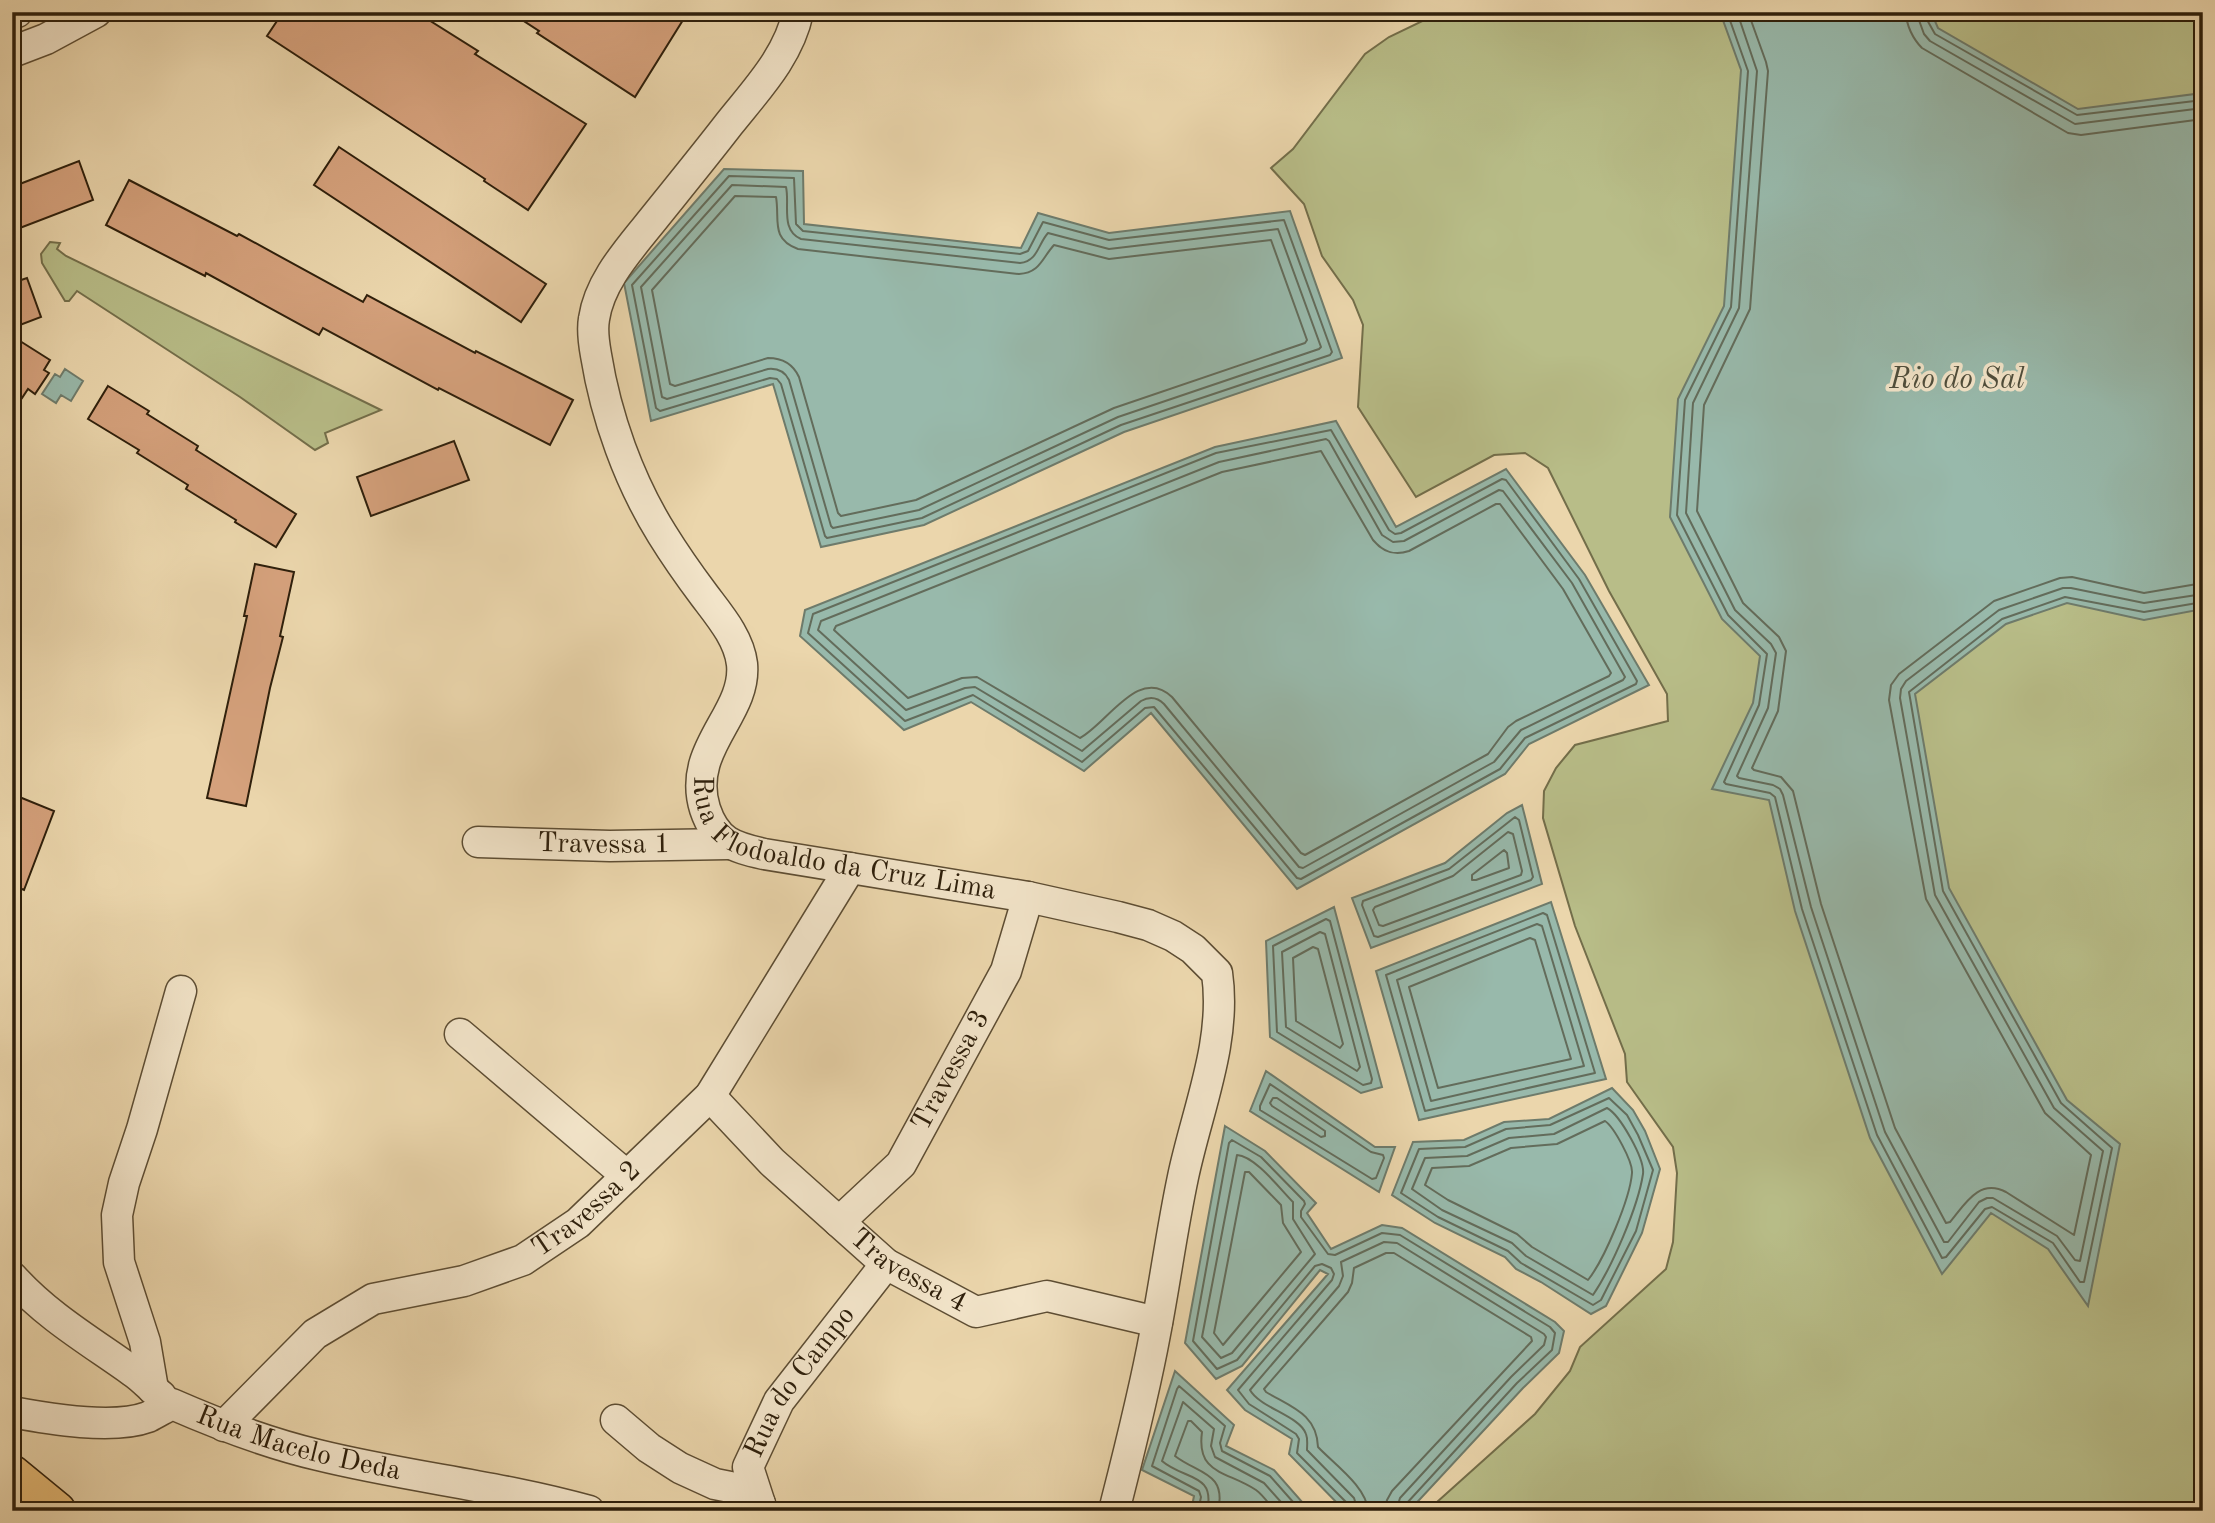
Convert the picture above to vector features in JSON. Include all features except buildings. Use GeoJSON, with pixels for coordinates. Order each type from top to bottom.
{"type":"FeatureCollection","features":[{"type":"Feature","properties":{"kind":"main road"},"geometry":{"type":"LineString","coordinates":[[12,1474],[57,1511]]}},
{"type":"Feature","properties":{"kind":"street"},"geometry":{"type":"LineString","coordinates":[[12,52],[46,39],[96,12]]}},
{"type":"Feature","properties":{"kind":"street","name":"Rua Flodoaldo da Cruz Lima"},"geometry":{"type":"LineString","coordinates":[[798,12],[788,43],[755,93],[610,277],[594,318],[596,355],[609,410],[642,499],[662,534],[726,626],[741,658],[742,673],[738,690],[706,758],[701,782],[707,814],[728,844],[764,854],[1028,897],[1118,917],[1162,930],[1193,949],[1217,973],[1218,1026],[1172,1229],[1157,1322],[1114,1511]]}},
{"type":"Feature","properties":{"kind":"street","name":"Travessa 1"},"geometry":{"type":"LineString","coordinates":[[478,842],[622,846],[728,844]]}},
{"type":"Feature","properties":{"kind":"street","name":"Travessa 2"},"geometry":{"type":"LineString","coordinates":[[224,1426],[315,1334],[373,1298],[464,1281],[523,1260],[578,1223],[710,1096],[850,868]]}},
{"type":"Feature","properties":{"kind":"street","name":"Travessa 3"},"geometry":{"type":"LineString","coordinates":[[839,1222],[901,1164],[1006,971],[1028,897]]}},
{"type":"Feature","properties":{"kind":"street"},"geometry":{"type":"LineString","coordinates":[[162,1397],[119,1262],[117,1215],[181,991]]}},
{"type":"Feature","properties":{"kind":"street"},"geometry":{"type":"LineString","coordinates":[[460,1034],[627,1176]]}},
{"type":"Feature","properties":{"kind":"street","name":"Travessa 4"},"geometry":{"type":"LineString","coordinates":[[710,1096],[772,1161],[886,1264],[976,1312],[1047,1296],[1157,1322]]}},
{"type":"Feature","properties":{"kind":"street","name":"Rua do Campo"},"geometry":{"type":"LineString","coordinates":[[758,1507],[748,1467],[779,1401],[886,1264]]}},
{"type":"Feature","properties":{"kind":"street"},"geometry":{"type":"LineString","coordinates":[[12,1277],[37,1304],[131,1370],[162,1397]]}},
{"type":"Feature","properties":{"kind":"street","name":"Rua Macelo Deda"},"geometry":{"type":"LineString","coordinates":[[12,1412],[46,1418],[103,1422],[146,1418],[162,1397],[224,1426],[320,1456],[516,1493],[589,1511]]}},
{"type":"Feature","properties":{"kind":"street"},"geometry":{"type":"LineString","coordinates":[[616,1420],[649,1448],[680,1468],[715,1484],[735,1488],[758,1507]]}},
{"type":"Feature","properties":{"kind":"green space"},"geometry":{"type":"Polygon","coordinates":[[[1441,12],[2203,12],[2203,1511],[1427,1511],[1535,1414],[1570,1371],[1580,1347],[1666,1269],[1673,1242],[1677,1173],[1673,1147],[1627,1082],[1625,1054],[1575,926],[1543,818],[1544,791],[1556,768],[1575,745],[1668,721],[1667,694],[1609,591],[1548,468],[1525,453],[1494,455],[1416,497],[1358,407],[1363,325],[1353,300],[1322,256],[1304,204],[1271,168],[1293,149],[1365,54],[1389,37],[1441,12]]]}},
{"type":"Feature","properties":{"kind":"green space"},"geometry":{"type":"Polygon","coordinates":[[[50,242],[60,243],[57,249],[66,256],[381,410],[325,433],[328,443],[315,450],[240,397],[77,291],[69,301],[65,301],[42,263],[41,254],[50,242]]]}},
{"type":"Feature","properties":{"kind":"water","name":"Rio do Sal"},"geometry":{"type":"Polygon","coordinates":[[[1720,12],[1931,12],[1938,28],[2078,109],[2203,93],[2203,609],[2144,620],[2067,603],[2006,624],[1915,694],[1949,888],[2067,1100],[2120,1144],[2088,1306],[2048,1249],[1991,1213],[1942,1274],[1870,1138],[1795,911],[1769,800],[1712,789],[1753,703],[1760,656],[1722,619],[1670,517],[1678,399],[1724,306],[1741,70],[1720,12]]]}},
{"type":"Feature","properties":{"kind":"water"},"geometry":{"type":"Polygon","coordinates":[[[724,169],[803,171],[804,224],[1021,248],[1038,213],[1109,233],[1290,211],[1342,358],[1124,432],[924,525],[821,547],[773,384],[651,421],[624,283],[724,169]]]}},
{"type":"Feature","properties":{"kind":"water"},"geometry":{"type":"Polygon","coordinates":[[[65,369],[83,381],[71,401],[61,395],[56,403],[42,394],[55,374],[60,377],[65,369]]]}},
{"type":"Feature","properties":{"kind":"water"},"geometry":{"type":"Polygon","coordinates":[[[1336,421],[1396,527],[1506,469],[1585,575],[1649,685],[1529,744],[1505,774],[1297,889],[1151,713],[1084,771],[971,702],[904,730],[800,636],[805,610],[1215,447],[1336,421]]]}},
{"type":"Feature","properties":{"kind":"water"},"geometry":{"type":"Polygon","coordinates":[[[1522,805],[1542,884],[1371,948],[1352,898],[1445,863],[1507,813],[1522,805]]]}},
{"type":"Feature","properties":{"kind":"water"},"geometry":{"type":"Polygon","coordinates":[[[1551,902],[1606,1079],[1419,1120],[1376,971],[1551,902]]]}},
{"type":"Feature","properties":{"kind":"water"},"geometry":{"type":"Polygon","coordinates":[[[1334,907],[1382,1087],[1361,1093],[1270,1037],[1266,941],[1334,907]]]}},
{"type":"Feature","properties":{"kind":"water"},"geometry":{"type":"Polygon","coordinates":[[[1266,1071],[1375,1147],[1395,1147],[1379,1192],[1250,1111],[1266,1071]]]}},
{"type":"Feature","properties":{"kind":"water"},"geometry":{"type":"Polygon","coordinates":[[[1612,1088],[1633,1110],[1645,1131],[1660,1169],[1642,1233],[1606,1306],[1591,1314],[1516,1269],[1505,1257],[1435,1223],[1392,1195],[1413,1142],[1464,1140],[1504,1122],[1549,1119],[1612,1088]]]}},
{"type":"Feature","properties":{"kind":"water"},"geometry":{"type":"Polygon","coordinates":[[[1225,1126],[1265,1151],[1316,1203],[1307,1213],[1331,1249],[1382,1225],[1402,1228],[1555,1322],[1564,1331],[1559,1353],[1409,1511],[1345,1511],[1289,1454],[1292,1439],[1245,1410],[1227,1390],[1328,1274],[1320,1270],[1242,1366],[1216,1379],[1185,1343],[1225,1126]]]}},
{"type":"Feature","properties":{"kind":"water"},"geometry":{"type":"Polygon","coordinates":[[[1175,1371],[1234,1425],[1226,1446],[1274,1470],[1310,1511],[1191,1511],[1194,1496],[1142,1470],[1175,1371]]]}}]}
